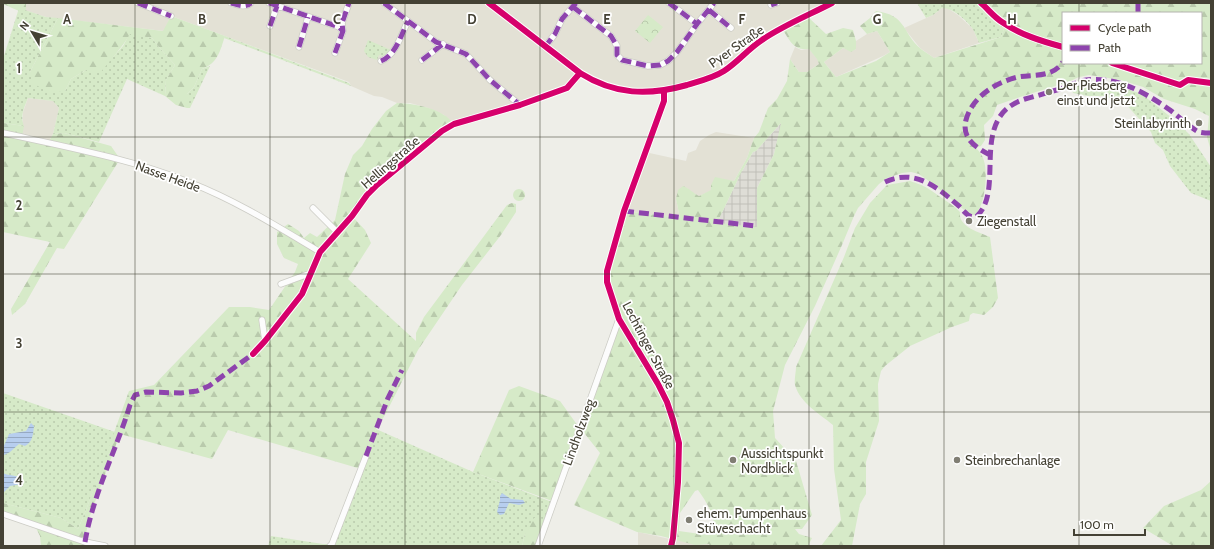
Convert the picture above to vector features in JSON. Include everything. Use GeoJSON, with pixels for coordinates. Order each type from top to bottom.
{"type":"FeatureCollection","features":[{"type":"Feature","properties":{"kind":"street"},"geometry":{"type":"LineString","coordinates":[[231,3],[243,6],[251,3]]}},
{"type":"Feature","properties":{"kind":"street"},"geometry":{"type":"LineString","coordinates":[[269,3],[339,27],[343,31]]}},
{"type":"Feature","properties":{"kind":"street"},"geometry":{"type":"LineString","coordinates":[[335,53],[343,31],[342,23],[349,3]]}},
{"type":"Feature","properties":{"kind":"street"},"geometry":{"type":"LineString","coordinates":[[384,3],[436,42],[466,54],[490,80],[520,105]]}},
{"type":"Feature","properties":{"kind":"street","name":"Pyer Straße"},"geometry":{"type":"LineString","coordinates":[[489,3],[580,73],[604,86],[628,92],[664,91],[702,81],[716,75],[726,70],[762,40],[832,3]]}},
{"type":"Feature","properties":{"kind":"street"},"geometry":{"type":"LineString","coordinates":[[669,3],[697,24]]}},
{"type":"Feature","properties":{"kind":"street"},"geometry":{"type":"LineString","coordinates":[[545,46],[555,34],[562,19],[575,5],[611,36],[617,46],[617,55],[622,60],[648,66],[660,65],[668,61],[677,52],[714,3]]}},
{"type":"Feature","properties":{"kind":"street"},"geometry":{"type":"LineString","coordinates":[[981,3],[1001,22],[1023,34]]}},
{"type":"Feature","properties":{"kind":"street"},"geometry":{"type":"LineString","coordinates":[[141,4],[171,16]]}},
{"type":"Feature","properties":{"kind":"street"},"geometry":{"type":"LineString","coordinates":[[270,26],[277,6]]}},
{"type":"Feature","properties":{"kind":"street"},"geometry":{"type":"LineString","coordinates":[[709,10],[731,28]]}},
{"type":"Feature","properties":{"kind":"street"},"geometry":{"type":"LineString","coordinates":[[299,47],[308,17]]}},
{"type":"Feature","properties":{"kind":"street"},"geometry":{"type":"LineString","coordinates":[[381,62],[387,59],[393,51],[408,21]]}},
{"type":"Feature","properties":{"kind":"street"},"geometry":{"type":"LineString","coordinates":[[422,60],[442,44]]}},
{"type":"Feature","properties":{"kind":"street","name":"Hellingstraße"},"geometry":{"type":"LineString","coordinates":[[253,354],[302,294],[320,252],[377,185],[442,131],[454,124],[520,105],[567,88],[580,73]]}},
{"type":"Feature","properties":{"kind":"street","name":"Lechtinger Straße"},"geometry":{"type":"LineString","coordinates":[[664,91],[664,101],[624,212],[609,262],[607,282],[619,319],[656,380],[667,402],[678,443],[678,482],[671,546]]}},
{"type":"Feature","properties":{"kind":"street","name":"Nasse Heide"},"geometry":{"type":"LineString","coordinates":[[3,133],[120,159],[192,183],[233,201],[320,252]]}},
{"type":"Feature","properties":{"kind":"street"},"geometry":{"type":"LineString","coordinates":[[313,208],[337,232]]}},
{"type":"Feature","properties":{"kind":"street"},"geometry":{"type":"LineString","coordinates":[[281,284],[311,273]]}},
{"type":"Feature","properties":{"kind":"street","name":"Lindholzweg"},"geometry":{"type":"LineString","coordinates":[[538,546],[619,319]]}},
{"type":"Feature","properties":{"kind":"street"},"geometry":{"type":"LineString","coordinates":[[262,320],[265,341]]}},
{"type":"Feature","properties":{"kind":"street"},"geometry":{"type":"LineString","coordinates":[[332,545],[366,456]]}},
{"type":"Feature","properties":{"kind":"street"},"geometry":{"type":"LineString","coordinates":[[3,514],[85,542],[105,546]]}},
{"type":"Feature","properties":{"kind":"shaded area"},"geometry":{"type":"Polygon","coordinates":[[[3,3],[832,3],[766,37],[726,70],[678,88],[628,92],[580,73],[567,88],[454,124],[444,115],[428,108],[410,103],[397,103],[382,97],[374,96],[351,86],[349,82],[171,16],[164,31],[46,17],[3,3]]]}},
{"type":"Feature","properties":{"kind":"shaded area"},"geometry":{"type":"Polygon","coordinates":[[[942,8],[947,8],[958,15],[973,29],[979,43],[934,58],[920,48],[904,28],[933,15],[942,8]]]}},
{"type":"Feature","properties":{"kind":"shaded area"},"geometry":{"type":"Polygon","coordinates":[[[877,31],[890,52],[836,77],[824,62],[843,48],[851,51],[856,49],[856,41],[867,34],[877,31]]]}},
{"type":"Feature","properties":{"kind":"shaded area"},"geometry":{"type":"Polygon","coordinates":[[[795,47],[801,50],[809,49],[818,59],[819,64],[807,72],[799,72],[790,59],[795,47]]]}},
{"type":"Feature","properties":{"kind":"shaded area"},"geometry":{"type":"Polygon","coordinates":[[[28,98],[53,101],[59,108],[53,134],[48,143],[22,137],[23,112],[28,98]]]}},
{"type":"Feature","properties":{"kind":"shaded area"},"geometry":{"type":"Polygon","coordinates":[[[782,122],[774,154],[757,188],[757,228],[717,223],[741,173],[753,152],[756,151],[782,122]]]}},
{"type":"Feature","properties":{"kind":"shaded area"},"geometry":{"type":"Polygon","coordinates":[[[716,132],[754,138],[747,158],[734,181],[699,196],[687,188],[676,199],[680,218],[624,211],[645,152],[686,161],[688,153],[696,150],[700,141],[716,132]]]}},
{"type":"Feature","properties":{"kind":"shaded area"},"geometry":{"type":"Polygon","coordinates":[[[638,532],[670,539],[668,546],[638,546],[638,532]]]}},
{"type":"Feature","properties":{"kind":"shaded area"},"geometry":{"type":"Polygon","coordinates":[[[673,538],[709,544],[710,546],[671,546],[673,538]]]}},
{"type":"Feature","properties":{"kind":"green space"},"geometry":{"type":"Polygon","coordinates":[[[3,3],[26,3],[26,9],[22,12],[3,3]]]}},
{"type":"Feature","properties":{"kind":"green space"},"geometry":{"type":"Polygon","coordinates":[[[917,3],[981,3],[1001,22],[1004,29],[1001,37],[979,43],[972,28],[955,12],[942,8],[926,18],[917,3]]]}},
{"type":"Feature","properties":{"kind":"green space"},"geometry":{"type":"Polygon","coordinates":[[[981,3],[1211,3],[1211,151],[1207,137],[1209,116],[1195,109],[1164,99],[1143,87],[1121,80],[1089,75],[997,105],[993,116],[984,125],[985,140],[981,146],[976,148],[983,157],[986,181],[981,205],[975,215],[969,214],[919,174],[911,172],[902,173],[887,178],[879,184],[858,208],[854,216],[815,306],[785,365],[773,411],[775,438],[796,461],[812,515],[802,529],[795,529],[799,534],[812,538],[808,546],[695,545],[661,536],[637,532],[574,505],[600,453],[581,429],[619,319],[607,282],[624,211],[680,218],[676,199],[678,190],[683,186],[699,196],[711,190],[711,185],[715,177],[734,181],[747,158],[754,138],[759,132],[768,108],[777,99],[787,81],[790,59],[799,72],[807,72],[819,64],[809,49],[799,48],[792,44],[782,29],[807,16],[826,34],[843,28],[853,30],[856,41],[856,49],[851,52],[843,48],[824,62],[836,77],[876,61],[890,52],[877,31],[867,34],[860,26],[876,11],[893,16],[899,21],[915,43],[934,58],[1001,37],[1004,29],[1001,22],[981,3]],[[781,123],[756,151],[753,152],[741,173],[717,223],[757,227],[757,188],[774,154],[781,123]],[[698,490],[695,491],[680,513],[679,531],[711,535],[714,524],[713,518],[705,500],[698,490]]]}},
{"type":"Feature","properties":{"kind":"green space"},"geometry":{"type":"Polygon","coordinates":[[[19,8],[46,17],[58,18],[30,72],[65,91],[71,79],[113,57],[123,46],[130,33],[152,38],[175,65],[166,80],[165,96],[127,79],[99,142],[64,133],[53,134],[59,108],[53,101],[28,98],[22,115],[24,126],[3,123],[3,59],[19,8]]]}},
{"type":"Feature","properties":{"kind":"green space"},"geometry":{"type":"Polygon","coordinates":[[[648,15],[663,27],[650,43],[635,31],[648,15]]]}},
{"type":"Feature","properties":{"kind":"green space"},"geometry":{"type":"Polygon","coordinates":[[[171,16],[225,36],[218,56],[212,63],[202,69],[194,87],[187,94],[187,108],[176,105],[165,96],[166,80],[175,65],[152,38],[130,34],[120,49],[100,73],[86,70],[71,79],[65,91],[49,92],[32,83],[30,72],[58,18],[163,31],[171,16]]]}},
{"type":"Feature","properties":{"kind":"green space"},"geometry":{"type":"Polygon","coordinates":[[[225,36],[349,83],[351,86],[224,38],[225,36]]]}},
{"type":"Feature","properties":{"kind":"green space"},"geometry":{"type":"Polygon","coordinates":[[[368,40],[391,50],[385,57],[379,55],[377,60],[368,57],[364,51],[368,40]]]}},
{"type":"Feature","properties":{"kind":"green space"},"geometry":{"type":"Polygon","coordinates":[[[210,66],[190,108],[187,108],[187,94],[194,87],[202,69],[210,66]]]}},
{"type":"Feature","properties":{"kind":"green space"},"geometry":{"type":"Polygon","coordinates":[[[1088,84],[1116,86],[1139,93],[1177,122],[1189,134],[1211,167],[1211,201],[1191,193],[1170,166],[1163,150],[1155,143],[1151,132],[1123,101],[1102,96],[1088,96],[1073,93],[1072,89],[1080,85],[1088,84]]]}},
{"type":"Feature","properties":{"kind":"green space"},"geometry":{"type":"Polygon","coordinates":[[[397,103],[415,105],[434,110],[448,118],[454,124],[377,185],[352,216],[365,230],[371,243],[348,279],[416,341],[416,333],[424,317],[507,205],[512,203],[516,204],[516,212],[501,235],[462,285],[418,350],[385,415],[376,429],[361,469],[228,430],[212,459],[120,434],[88,521],[85,542],[95,546],[41,546],[40,536],[34,524],[3,514],[3,503],[61,518],[78,529],[129,391],[154,385],[229,307],[250,307],[269,310],[295,272],[298,264],[284,258],[277,244],[277,232],[288,224],[299,231],[304,238],[310,233],[317,237],[335,220],[345,174],[353,155],[362,146],[372,129],[386,111],[397,103]]]}},
{"type":"Feature","properties":{"kind":"green space"},"geometry":{"type":"Polygon","coordinates":[[[3,123],[24,126],[22,137],[48,143],[53,134],[64,133],[111,146],[120,159],[64,249],[57,248],[25,304],[12,315],[11,309],[50,242],[3,232],[3,123]]]}},
{"type":"Feature","properties":{"kind":"green space"},"geometry":{"type":"Polygon","coordinates":[[[910,181],[920,184],[951,204],[960,212],[962,222],[975,231],[990,237],[998,298],[993,307],[984,315],[973,313],[970,315],[969,321],[910,346],[881,371],[878,384],[879,421],[866,462],[866,494],[860,504],[852,546],[821,546],[841,520],[834,469],[833,425],[811,408],[801,397],[795,385],[796,367],[844,257],[855,228],[870,203],[887,185],[910,181]]]}},
{"type":"Feature","properties":{"kind":"green space"},"geometry":{"type":"Polygon","coordinates":[[[521,189],[524,190],[524,200],[517,201],[514,200],[513,193],[514,190],[521,189]]]}},
{"type":"Feature","properties":{"kind":"green space"},"geometry":{"type":"Polygon","coordinates":[[[519,386],[560,401],[578,426],[552,501],[473,472],[509,390],[519,386]]]}},
{"type":"Feature","properties":{"kind":"green space"},"geometry":{"type":"Polygon","coordinates":[[[3,393],[115,432],[78,529],[61,518],[3,503],[3,393]]]}},
{"type":"Feature","properties":{"kind":"green space"},"geometry":{"type":"Polygon","coordinates":[[[376,429],[473,472],[552,502],[545,519],[525,534],[522,546],[336,546],[332,544],[376,429]]]}},
{"type":"Feature","properties":{"kind":"green space"},"geometry":{"type":"Polygon","coordinates":[[[1211,481],[1211,546],[1173,546],[1143,528],[1164,506],[1201,490],[1211,481]]]}},
{"type":"Feature","properties":{"kind":"green space"},"geometry":{"type":"Polygon","coordinates":[[[534,518],[545,519],[535,546],[522,546],[525,534],[534,518]]]}},
{"type":"Feature","properties":{"kind":"green space"},"geometry":{"type":"Polygon","coordinates":[[[271,536],[332,544],[328,546],[268,546],[271,536]]]}},
{"type":"Feature","properties":{"kind":"water"},"geometry":{"type":"Polygon","coordinates":[[[31,423],[34,426],[30,442],[25,446],[19,444],[4,455],[3,448],[9,434],[26,431],[31,423]]]}},
{"type":"Feature","properties":{"kind":"water"},"geometry":{"type":"Polygon","coordinates":[[[3,473],[23,478],[22,484],[10,486],[3,493],[3,473]]]}},
{"type":"Feature","properties":{"kind":"water"},"geometry":{"type":"Polygon","coordinates":[[[502,493],[511,499],[523,500],[525,503],[519,505],[509,503],[504,514],[500,515],[497,512],[502,493]]]}},
{"type":"Feature","properties":{"kind":"marked path"},"geometry":{"type":"LineString","coordinates":[[138,3],[171,16]]}},
{"type":"Feature","properties":{"kind":"marked path"},"geometry":{"type":"LineString","coordinates":[[231,3],[244,6],[251,3]]}},
{"type":"Feature","properties":{"kind":"marked path"},"geometry":{"type":"LineString","coordinates":[[269,3],[339,27],[343,31],[342,23],[349,3]]}},
{"type":"Feature","properties":{"kind":"marked path"},"geometry":{"type":"LineString","coordinates":[[384,3],[436,42],[466,54],[490,80],[520,105]]}},
{"type":"Feature","properties":{"kind":"marked path"},"geometry":{"type":"LineString","coordinates":[[545,47],[555,34],[562,19],[576,3]]}},
{"type":"Feature","properties":{"kind":"marked path"},"geometry":{"type":"LineString","coordinates":[[669,3],[697,24]]}},
{"type":"Feature","properties":{"kind":"marked path"},"geometry":{"type":"LineString","coordinates":[[573,7],[611,36],[617,46],[617,55],[622,60],[648,66],[660,65],[668,61],[677,52],[714,3]]}},
{"type":"Feature","properties":{"kind":"marked path"},"geometry":{"type":"LineString","coordinates":[[771,5],[777,3]]}},
{"type":"Feature","properties":{"kind":"marked path"},"geometry":{"type":"LineString","coordinates":[[1138,3],[1138,12]]}},
{"type":"Feature","properties":{"kind":"marked path"},"geometry":{"type":"LineString","coordinates":[[270,26],[277,6]]}},
{"type":"Feature","properties":{"kind":"marked path"},"geometry":{"type":"LineString","coordinates":[[709,10],[731,28]]}},
{"type":"Feature","properties":{"kind":"marked path"},"geometry":{"type":"LineString","coordinates":[[299,47],[308,17]]}},
{"type":"Feature","properties":{"kind":"marked path"},"geometry":{"type":"LineString","coordinates":[[381,61],[391,54],[408,21]]}},
{"type":"Feature","properties":{"kind":"marked path"},"geometry":{"type":"LineString","coordinates":[[335,53],[343,31]]}},
{"type":"Feature","properties":{"kind":"marked path"},"geometry":{"type":"LineString","coordinates":[[422,60],[443,44]]}},
{"type":"Feature","properties":{"kind":"marked path"},"geometry":{"type":"LineString","coordinates":[[990,155],[975,146],[968,138],[966,132],[966,120],[974,104],[986,92],[1001,83],[1018,77],[1048,73],[1054,71],[1062,63]]}},
{"type":"Feature","properties":{"kind":"marked path"},"geometry":{"type":"LineString","coordinates":[[885,182],[896,178],[916,178],[934,186],[968,215],[976,217],[985,205],[989,190],[992,137],[997,121],[1008,108],[1025,99],[1086,80],[1098,79],[1120,83],[1131,87],[1170,110],[1196,131],[1211,133]]}},
{"type":"Feature","properties":{"kind":"marked path"},"geometry":{"type":"LineString","coordinates":[[624,211],[756,226]]}},
{"type":"Feature","properties":{"kind":"marked path"},"geometry":{"type":"LineString","coordinates":[[85,542],[93,507],[135,395],[146,392],[181,393],[197,391],[209,386],[253,354]]}},
{"type":"Feature","properties":{"kind":"marked path"},"geometry":{"type":"LineString","coordinates":[[366,456],[388,398],[402,370]]}},
{"type":"Feature","properties":{"kind":"cycle path"},"geometry":{"type":"LineString","coordinates":[[489,3],[580,73],[606,86],[645,92],[673,89],[715,76],[724,71],[752,47],[770,35],[832,3]]}},
{"type":"Feature","properties":{"kind":"cycle path"},"geometry":{"type":"LineString","coordinates":[[981,3],[999,20],[1016,31],[1062,47]]}},
{"type":"Feature","properties":{"kind":"cycle path"},"geometry":{"type":"LineString","coordinates":[[1115,64],[1180,85],[1188,80],[1211,83]]}},
{"type":"Feature","properties":{"kind":"cycle path"},"geometry":{"type":"LineString","coordinates":[[253,354],[302,294],[320,252],[377,185],[442,131],[454,124],[520,105],[567,88],[580,73]]}},
{"type":"Feature","properties":{"kind":"cycle path"},"geometry":{"type":"LineString","coordinates":[[664,91],[664,101],[624,211],[607,271],[607,282],[619,319],[658,384],[667,402],[679,443],[678,482],[671,546]]}},
{"type":"Feature","properties":{"kind":"place","name":"Der Piesberg einst und jetzt"},"geometry":{"type":"Point","coordinates":[1049,92]}},
{"type":"Feature","properties":{"kind":"place","name":"Steinlabyrinth"},"geometry":{"type":"Point","coordinates":[1199,123]}},
{"type":"Feature","properties":{"kind":"place","name":"Ziegenstall"},"geometry":{"type":"Point","coordinates":[969,221]}},
{"type":"Feature","properties":{"kind":"place","name":"Aussichtspunkt Nordblick"},"geometry":{"type":"Point","coordinates":[733,460]}},
{"type":"Feature","properties":{"kind":"place","name":"Steinbrechanlage"},"geometry":{"type":"Point","coordinates":[957,460]}},
{"type":"Feature","properties":{"kind":"place","name":"ehem. Pumpenhaus Stüveschacht"},"geometry":{"type":"Point","coordinates":[689,520]}}]}
